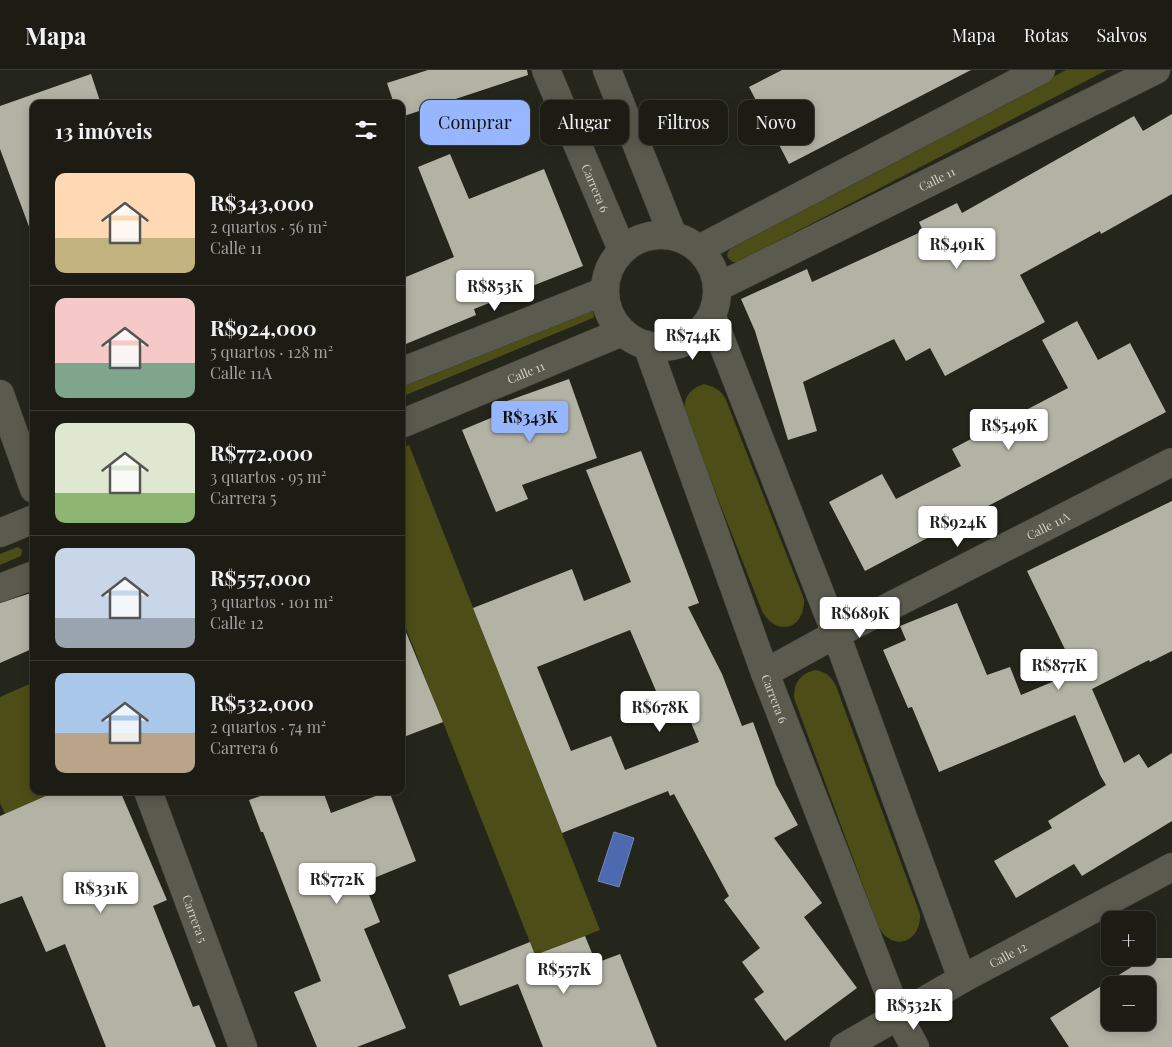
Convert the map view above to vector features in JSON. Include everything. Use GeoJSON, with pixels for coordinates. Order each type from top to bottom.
{"type":"FeatureCollection","features":[{"type":"Feature","properties":{"kind":"street","name":"Carrera 6"},"geometry":{"type":"LineString","coordinates":[[546,70],[622,250]]}},
{"type":"Feature","properties":{"kind":"street"},"geometry":{"type":"LineString","coordinates":[[608,70],[673,236]]}},
{"type":"Feature","properties":{"kind":"street"},"geometry":{"type":"LineString","coordinates":[[699,249],[1041,70]]}},
{"type":"Feature","properties":{"kind":"street","name":"Calle 11"},"geometry":{"type":"LineString","coordinates":[[718,287],[1156,70]]}},
{"type":"Feature","properties":{"kind":"street"},"geometry":{"type":"LineString","coordinates":[[655,235],[673,236],[687,240],[709,260],[715,273],[718,287],[717,302],[712,316],[703,329],[691,339],[677,345],[662,348],[638,343],[622,332],[609,314],[605,280],[609,268],[622,250],[637,240],[655,235]]}},
{"type":"Feature","properties":{"kind":"street"},"geometry":{"type":"LineString","coordinates":[[405,370],[605,291]]}},
{"type":"Feature","properties":{"kind":"street"},"geometry":{"type":"LineString","coordinates":[[712,316],[836,634],[962,979]]}},
{"type":"Feature","properties":{"kind":"street","name":"Calle 11"},"geometry":{"type":"LineString","coordinates":[[405,422],[622,332]]}},
{"type":"Feature","properties":{"kind":"street","name":"Carrera 6"},"geometry":{"type":"LineString","coordinates":[[646,345],[765,673],[898,1016],[915,1047]]}},
{"type":"Feature","properties":{"kind":"street"},"geometry":{"type":"LineString","coordinates":[[0,394],[30,478]]}},
{"type":"Feature","properties":{"kind":"street","name":"Calle 11A"},"geometry":{"type":"LineString","coordinates":[[765,673],[836,634],[1172,462]]}},
{"type":"Feature","properties":{"kind":"street"},"geometry":{"type":"LineString","coordinates":[[0,533],[30,521]]}},
{"type":"Feature","properties":{"kind":"street"},"geometry":{"type":"LineString","coordinates":[[0,588],[30,577]]}},
{"type":"Feature","properties":{"kind":"street","name":"Carrera 5"},"geometry":{"type":"LineString","coordinates":[[149,795],[243,1047]]}},
{"type":"Feature","properties":{"kind":"street","name":"Calle 12"},"geometry":{"type":"LineString","coordinates":[[844,1047],[962,979],[1172,867]]}},
{"type":"Feature","properties":{"kind":"shaded area"},"geometry":{"type":"Polygon","coordinates":[[[1066,70],[1107,70],[738,262],[733,262],[728,258],[727,254],[730,249],[1066,70]]]}},
{"type":"Feature","properties":{"kind":"shaded area"},"geometry":{"type":"Polygon","coordinates":[[[592,309],[593,318],[405,395],[405,384],[584,310],[592,309]]]}},
{"type":"Feature","properties":{"kind":"shaded area"},"geometry":{"type":"Polygon","coordinates":[[[704,384],[717,389],[726,400],[804,599],[800,618],[789,626],[782,627],[775,624],[762,611],[684,412],[685,402],[689,394],[695,388],[704,384]]]}},
{"type":"Feature","properties":{"kind":"shaded area"},"geometry":{"type":"Polygon","coordinates":[[[409,445],[600,930],[535,955],[405,626],[405,446],[409,445]]]}},
{"type":"Feature","properties":{"kind":"shaded area"},"geometry":{"type":"Polygon","coordinates":[[[18,547],[22,550],[21,556],[0,565],[0,554],[18,547]]]}},
{"type":"Feature","properties":{"kind":"shaded area"},"geometry":{"type":"Polygon","coordinates":[[[815,670],[828,675],[836,686],[920,914],[916,932],[911,938],[904,941],[897,942],[890,939],[878,926],[794,698],[795,687],[802,676],[815,670]]]}},
{"type":"Feature","properties":{"kind":"shaded area"},"geometry":{"type":"Polygon","coordinates":[[[30,684],[30,795],[48,795],[5,814],[0,803],[0,697],[30,684]]]}},
{"type":"Feature","properties":{"kind":"water"},"geometry":{"type":"Polygon","coordinates":[[[614,832],[634,838],[619,887],[598,881],[614,832]]]}},
{"type":"Feature","properties":{"kind":"building"},"geometry":{"type":"Polygon","coordinates":[[[428,70],[527,70],[528,75],[452,100],[420,100],[420,111],[405,116],[405,100],[393,100],[387,83],[428,70]]]}},
{"type":"Feature","properties":{"kind":"building"},"geometry":{"type":"Polygon","coordinates":[[[782,70],[971,70],[789,164],[779,145],[814,145],[814,100],[756,100],[749,87],[782,70]]]}},
{"type":"Feature","properties":{"kind":"building"},"geometry":{"type":"Polygon","coordinates":[[[91,74],[100,100],[30,100],[30,229],[0,149],[0,106],[91,74]]]}},
{"type":"Feature","properties":{"kind":"building"},"geometry":{"type":"Polygon","coordinates":[[[1172,114],[1172,194],[1101,234],[1100,231],[1020,275],[1045,322],[945,376],[930,348],[906,361],[894,339],[803,382],[817,431],[788,440],[755,331],[741,299],[807,269],[812,282],[923,231],[919,222],[957,203],[962,213],[1134,116],[1143,131],[1172,114]]]}},
{"type":"Feature","properties":{"kind":"building"},"geometry":{"type":"Polygon","coordinates":[[[450,154],[469,199],[544,169],[583,266],[474,309],[476,315],[405,344],[405,277],[454,257],[418,167],[450,154]]]}},
{"type":"Feature","properties":{"kind":"building"},"geometry":{"type":"Polygon","coordinates":[[[1077,321],[1098,360],[1130,343],[1166,412],[865,571],[829,502],[882,474],[896,499],[961,466],[952,449],[1068,388],[1042,340],[1077,321]]]}},
{"type":"Feature","properties":{"kind":"building"},"geometry":{"type":"Polygon","coordinates":[[[569,379],[597,458],[522,485],[528,499],[496,512],[462,430],[510,410],[507,401],[569,379]]]}},
{"type":"Feature","properties":{"kind":"building"},"geometry":{"type":"Polygon","coordinates":[[[641,451],[699,603],[688,607],[722,674],[742,726],[753,722],[776,785],[798,825],[774,838],[822,903],[804,917],[857,988],[785,1041],[754,999],[764,992],[742,962],[760,948],[724,900],[729,896],[674,794],[670,796],[668,791],[562,833],[473,608],[572,569],[584,601],[631,582],[586,470],[641,451]],[[630,630],[537,667],[571,751],[611,736],[625,770],[699,742],[678,691],[659,698],[630,630]]]}},
{"type":"Feature","properties":{"kind":"building"},"geometry":{"type":"Polygon","coordinates":[[[1172,501],[1172,651],[1150,662],[1149,660],[1092,689],[1124,763],[1139,754],[1148,768],[1172,753],[1172,821],[1082,876],[1074,864],[1016,898],[994,861],[1052,828],[1048,821],[1106,785],[1075,715],[939,772],[912,707],[908,708],[883,650],[906,640],[900,626],[957,603],[987,675],[1010,667],[1021,695],[1076,672],[1027,571],[1172,501]]]}},
{"type":"Feature","properties":{"kind":"building"},"geometry":{"type":"Polygon","coordinates":[[[30,593],[30,650],[0,663],[0,603],[30,593]]]}},
{"type":"Feature","properties":{"kind":"building"},"geometry":{"type":"Polygon","coordinates":[[[405,630],[443,722],[405,736],[405,630]]]}},
{"type":"Feature","properties":{"kind":"building"},"geometry":{"type":"Polygon","coordinates":[[[48,795],[122,795],[167,900],[153,906],[193,1007],[199,1005],[216,1047],[106,1047],[65,944],[46,952],[22,896],[0,904],[0,816],[48,795]]]}},
{"type":"Feature","properties":{"kind":"building"},"geometry":{"type":"Polygon","coordinates":[[[263,795],[324,795],[331,813],[378,795],[391,795],[416,861],[364,882],[380,922],[364,929],[406,1028],[357,1047],[317,1047],[294,992],[321,981],[249,800],[263,795]]]}},
{"type":"Feature","properties":{"kind":"building"},"geometry":{"type":"Polygon","coordinates":[[[585,936],[596,963],[620,954],[657,1047],[543,1047],[518,984],[460,1006],[448,975],[530,942],[535,955],[585,936]]]}},
{"type":"Feature","properties":{"kind":"building"},"geometry":{"type":"Polygon","coordinates":[[[1156,958],[1172,958],[1172,1047],[1069,1047],[1050,1018],[1101,986],[1101,1031],[1156,1031],[1156,976],[1117,976],[1133,966],[1156,966],[1156,958]]]}}]}
